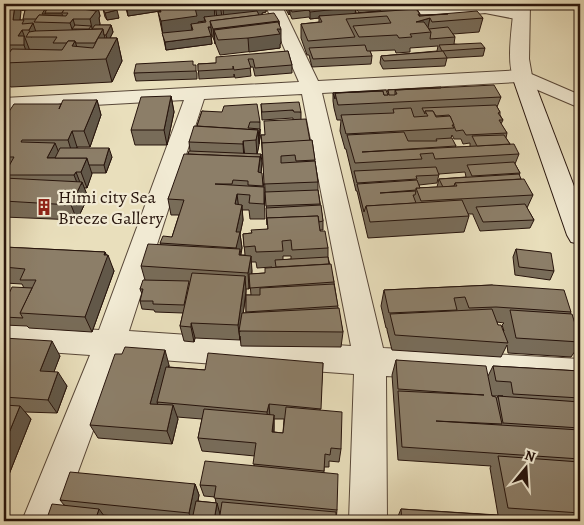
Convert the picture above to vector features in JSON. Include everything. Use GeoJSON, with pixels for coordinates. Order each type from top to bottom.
{"type":"FeatureCollection","features":[{"type":"Feature","properties":{"kind":"street"},"geometry":{"type":"LineString","coordinates":[[273,4],[311,88],[370,362],[368,521]]}},
{"type":"Feature","properties":{"kind":"street"},"geometry":{"type":"LineString","coordinates":[[464,4],[484,8],[522,10],[520,58],[522,76],[580,235]]}},
{"type":"Feature","properties":{"kind":"street"},"geometry":{"type":"LineString","coordinates":[[391,18],[484,8]]}},
{"type":"Feature","properties":{"kind":"street"},"geometry":{"type":"LineString","coordinates":[[284,25],[304,24]]}},
{"type":"Feature","properties":{"kind":"street"},"geometry":{"type":"LineString","coordinates":[[4,104],[522,76],[580,102]]}},
{"type":"Feature","properties":{"kind":"street"},"geometry":{"type":"LineString","coordinates":[[41,521],[110,343],[196,94]]}},
{"type":"Feature","properties":{"kind":"street"},"geometry":{"type":"LineString","coordinates":[[4,336],[370,362],[580,373]]}},
{"type":"Feature","properties":{"kind":"building"},"geometry":{"type":"Polygon","coordinates":[[[4,4],[15,4],[13,20],[24,20],[22,24],[33,23],[29,30],[22,30],[18,36],[24,36],[24,45],[4,45],[4,4]]]}},
{"type":"Feature","properties":{"kind":"building"},"geometry":{"type":"Polygon","coordinates":[[[25,4],[45,4],[42,14],[62,14],[63,16],[39,15],[36,19],[23,19],[25,10],[32,7],[24,7],[25,4]]]}},
{"type":"Feature","properties":{"kind":"building"},"geometry":{"type":"Polygon","coordinates":[[[49,4],[71,4],[70,8],[65,8],[62,13],[45,13],[49,4]]]}},
{"type":"Feature","properties":{"kind":"building"},"geometry":{"type":"Polygon","coordinates":[[[157,4],[127,8],[125,5],[157,4]]]}},
{"type":"Feature","properties":{"kind":"building"},"geometry":{"type":"Polygon","coordinates":[[[220,4],[262,4],[223,8],[220,4]]]}},
{"type":"Feature","properties":{"kind":"building"},"geometry":{"type":"Polygon","coordinates":[[[354,4],[356,7],[310,12],[309,10],[292,12],[290,8],[354,4]]]}},
{"type":"Feature","properties":{"kind":"building"},"geometry":{"type":"Polygon","coordinates":[[[159,5],[214,5],[195,8],[197,16],[161,21],[158,12],[161,12],[159,5]]]}},
{"type":"Feature","properties":{"kind":"building"},"geometry":{"type":"Polygon","coordinates":[[[115,7],[117,10],[105,13],[103,9],[115,7]]]}},
{"type":"Feature","properties":{"kind":"building"},"geometry":{"type":"Polygon","coordinates":[[[65,8],[97,10],[90,19],[73,19],[70,23],[34,22],[39,15],[66,16],[68,13],[62,13],[65,8]]]}},
{"type":"Feature","properties":{"kind":"building"},"geometry":{"type":"Polygon","coordinates":[[[74,8],[98,8],[97,11],[74,8]]]}},
{"type":"Feature","properties":{"kind":"building"},"geometry":{"type":"Polygon","coordinates":[[[416,9],[420,14],[418,14],[419,16],[477,11],[483,18],[432,22],[430,18],[416,22],[424,22],[431,32],[410,34],[412,37],[399,38],[397,35],[359,37],[353,26],[391,23],[387,16],[346,19],[355,37],[308,41],[301,24],[322,22],[319,16],[416,9]]]}},
{"type":"Feature","properties":{"kind":"building"},"geometry":{"type":"Polygon","coordinates":[[[257,11],[259,15],[210,21],[211,27],[208,27],[211,36],[165,42],[162,33],[193,30],[191,24],[206,22],[204,17],[257,11]]]}},
{"type":"Feature","properties":{"kind":"building"},"geometry":{"type":"Polygon","coordinates":[[[274,13],[279,21],[213,29],[210,21],[274,13]]]}},
{"type":"Feature","properties":{"kind":"building"},"geometry":{"type":"Polygon","coordinates":[[[278,22],[281,29],[277,29],[280,34],[218,40],[214,30],[278,22]]]}},
{"type":"Feature","properties":{"kind":"building"},"geometry":{"type":"Polygon","coordinates":[[[75,25],[91,26],[89,29],[72,29],[75,25]]]}},
{"type":"Feature","properties":{"kind":"building"},"geometry":{"type":"Polygon","coordinates":[[[95,25],[111,25],[106,35],[104,35],[103,29],[92,29],[95,25]]]}},
{"type":"Feature","properties":{"kind":"building"},"geometry":{"type":"Polygon","coordinates":[[[448,27],[455,37],[430,39],[431,32],[429,29],[448,27]]]}},
{"type":"Feature","properties":{"kind":"building"},"geometry":{"type":"Polygon","coordinates":[[[103,29],[95,43],[68,41],[67,43],[53,43],[57,37],[26,37],[29,32],[35,31],[103,29]]]}},
{"type":"Feature","properties":{"kind":"building"},"geometry":{"type":"Polygon","coordinates":[[[98,38],[117,38],[106,59],[4,63],[12,49],[62,50],[68,41],[75,41],[72,46],[93,48],[98,38]]]}},
{"type":"Feature","properties":{"kind":"building"},"geometry":{"type":"Polygon","coordinates":[[[481,43],[485,48],[442,51],[439,45],[481,43]]]}},
{"type":"Feature","properties":{"kind":"building"},"geometry":{"type":"Polygon","coordinates":[[[365,45],[367,51],[370,51],[372,56],[313,59],[309,48],[365,45]]]}},
{"type":"Feature","properties":{"kind":"building"},"geometry":{"type":"Polygon","coordinates":[[[288,51],[292,65],[255,68],[253,59],[248,59],[251,68],[234,70],[233,66],[233,69],[198,71],[198,64],[216,63],[216,57],[288,51]]]}},
{"type":"Feature","properties":{"kind":"building"},"geometry":{"type":"Polygon","coordinates":[[[443,51],[447,58],[384,61],[381,56],[443,51]]]}},
{"type":"Feature","properties":{"kind":"building"},"geometry":{"type":"Polygon","coordinates":[[[4,53],[9,53],[4,60],[4,53]]]}},
{"type":"Feature","properties":{"kind":"building"},"geometry":{"type":"Polygon","coordinates":[[[193,61],[193,65],[196,65],[196,71],[134,73],[136,64],[193,61]]]}},
{"type":"Feature","properties":{"kind":"building"},"geometry":{"type":"Polygon","coordinates":[[[4,69],[8,78],[7,79],[4,77],[4,69]]]}},
{"type":"Feature","properties":{"kind":"building"},"geometry":{"type":"Polygon","coordinates":[[[494,85],[501,97],[338,105],[335,93],[383,91],[384,95],[397,94],[395,90],[494,85]]]}},
{"type":"Feature","properties":{"kind":"building"},"geometry":{"type":"Polygon","coordinates":[[[441,87],[395,90],[395,95],[389,95],[388,90],[441,87]]]}},
{"type":"Feature","properties":{"kind":"building"},"geometry":{"type":"Polygon","coordinates":[[[386,90],[388,95],[384,95],[383,91],[335,93],[335,99],[333,93],[386,90]]]}},
{"type":"Feature","properties":{"kind":"building"},"geometry":{"type":"Polygon","coordinates":[[[171,96],[164,130],[131,130],[141,97],[171,96]]]}},
{"type":"Feature","properties":{"kind":"building"},"geometry":{"type":"Polygon","coordinates":[[[63,100],[97,100],[84,131],[72,131],[68,140],[22,140],[21,142],[55,143],[47,158],[87,158],[81,172],[76,172],[74,175],[4,175],[14,157],[4,157],[4,113],[8,113],[14,104],[61,104],[59,109],[63,100]]]}},
{"type":"Feature","properties":{"kind":"building"},"geometry":{"type":"Polygon","coordinates":[[[299,102],[301,112],[294,112],[293,110],[262,112],[261,104],[299,102]]]}},
{"type":"Feature","properties":{"kind":"building"},"geometry":{"type":"Polygon","coordinates":[[[257,104],[260,122],[250,122],[248,128],[260,129],[259,136],[258,130],[197,126],[202,111],[222,112],[224,106],[257,104]]]}},
{"type":"Feature","properties":{"kind":"building"},"geometry":{"type":"Polygon","coordinates":[[[496,105],[500,112],[498,113],[503,120],[499,120],[507,133],[466,135],[463,130],[456,131],[449,115],[436,116],[433,111],[425,111],[425,114],[422,108],[496,105]]]}},
{"type":"Feature","properties":{"kind":"building"},"geometry":{"type":"Polygon","coordinates":[[[411,108],[414,117],[428,116],[425,111],[433,111],[436,117],[450,116],[454,128],[346,134],[341,115],[394,113],[393,109],[411,108]]]}},
{"type":"Feature","properties":{"kind":"building"},"geometry":{"type":"Polygon","coordinates":[[[306,119],[310,141],[262,143],[261,135],[265,135],[264,121],[306,119]]]}},
{"type":"Feature","properties":{"kind":"building"},"geometry":{"type":"Polygon","coordinates":[[[194,126],[258,130],[256,140],[243,141],[243,144],[189,142],[194,126]]]}},
{"type":"Feature","properties":{"kind":"building"},"geometry":{"type":"Polygon","coordinates":[[[404,132],[408,141],[437,141],[436,139],[452,138],[456,146],[362,152],[514,144],[519,154],[435,159],[433,153],[420,154],[422,159],[355,163],[347,135],[404,132]]]}},
{"type":"Feature","properties":{"kind":"building"},"geometry":{"type":"Polygon","coordinates":[[[504,135],[510,144],[477,146],[472,136],[504,135]]]}},
{"type":"Feature","properties":{"kind":"building"},"geometry":{"type":"Polygon","coordinates":[[[312,140],[315,160],[296,161],[295,155],[281,156],[281,163],[315,161],[318,182],[264,184],[262,143],[312,140]]]}},
{"type":"Feature","properties":{"kind":"building"},"geometry":{"type":"Polygon","coordinates":[[[60,148],[109,148],[104,165],[89,165],[87,158],[55,158],[60,148]]]}},
{"type":"Feature","properties":{"kind":"building"},"geometry":{"type":"Polygon","coordinates":[[[189,151],[261,154],[260,158],[188,154],[189,151]]]}},
{"type":"Feature","properties":{"kind":"building"},"geometry":{"type":"Polygon","coordinates":[[[184,154],[260,157],[258,172],[262,173],[263,186],[248,185],[248,181],[233,180],[232,184],[215,184],[264,187],[264,204],[249,203],[250,195],[237,194],[235,204],[242,205],[236,232],[240,232],[236,248],[160,243],[163,236],[172,237],[184,200],[168,199],[184,154]]]}},
{"type":"Feature","properties":{"kind":"building"},"geometry":{"type":"Polygon","coordinates":[[[514,162],[520,173],[472,176],[467,165],[514,162]]]}},
{"type":"Feature","properties":{"kind":"building"},"geometry":{"type":"Polygon","coordinates":[[[4,165],[9,165],[4,175],[4,165]]]}},
{"type":"Feature","properties":{"kind":"building"},"geometry":{"type":"Polygon","coordinates":[[[436,167],[439,175],[416,176],[417,179],[357,183],[354,171],[436,167]]]}},
{"type":"Feature","properties":{"kind":"building"},"geometry":{"type":"Polygon","coordinates":[[[519,174],[521,179],[455,183],[454,186],[443,187],[439,179],[519,174]]]}},
{"type":"Feature","properties":{"kind":"building"},"geometry":{"type":"Polygon","coordinates":[[[4,178],[82,182],[71,205],[4,201],[4,178]]]}},
{"type":"Feature","properties":{"kind":"building"},"geometry":{"type":"Polygon","coordinates":[[[524,179],[533,195],[421,201],[416,188],[457,186],[455,183],[524,179]]]}},
{"type":"Feature","properties":{"kind":"building"},"geometry":{"type":"Polygon","coordinates":[[[417,180],[420,188],[416,188],[416,190],[380,193],[416,191],[415,195],[413,195],[416,203],[366,206],[364,212],[357,184],[417,180]]]}},
{"type":"Feature","properties":{"kind":"building"},"geometry":{"type":"Polygon","coordinates":[[[318,190],[320,204],[266,206],[265,192],[318,190]]]}},
{"type":"Feature","properties":{"kind":"building"},"geometry":{"type":"Polygon","coordinates":[[[462,200],[469,216],[370,222],[366,206],[462,200]]]}},
{"type":"Feature","properties":{"kind":"building"},"geometry":{"type":"Polygon","coordinates":[[[525,204],[534,220],[483,222],[476,207],[525,204]]]}},
{"type":"Feature","properties":{"kind":"building"},"geometry":{"type":"Polygon","coordinates":[[[321,205],[323,221],[319,222],[318,216],[267,218],[267,225],[266,208],[321,205]]]}},
{"type":"Feature","properties":{"kind":"building"},"geometry":{"type":"Polygon","coordinates":[[[318,216],[320,231],[325,231],[328,248],[292,250],[291,240],[282,241],[283,251],[256,252],[255,246],[244,247],[243,234],[252,233],[251,230],[268,229],[267,218],[318,216]]]}},
{"type":"Feature","properties":{"kind":"building"},"geometry":{"type":"Polygon","coordinates":[[[148,244],[240,249],[239,255],[251,256],[248,273],[141,266],[148,244]]]}},
{"type":"Feature","properties":{"kind":"building"},"geometry":{"type":"Polygon","coordinates":[[[4,247],[105,252],[104,255],[108,255],[85,317],[20,313],[36,280],[20,280],[25,269],[4,267],[4,247]]]}},
{"type":"Feature","properties":{"kind":"building"},"geometry":{"type":"Polygon","coordinates":[[[516,249],[551,253],[554,271],[519,267],[516,249]]]}},
{"type":"Feature","properties":{"kind":"building"},"geometry":{"type":"Polygon","coordinates":[[[328,257],[329,264],[276,267],[275,260],[328,257]]]}},
{"type":"Feature","properties":{"kind":"building"},"geometry":{"type":"Polygon","coordinates":[[[331,264],[334,282],[250,288],[249,274],[265,273],[265,268],[331,264]]]}},
{"type":"Feature","properties":{"kind":"building"},"geometry":{"type":"Polygon","coordinates":[[[192,273],[245,276],[238,325],[191,323],[191,327],[180,326],[192,273]]]}},
{"type":"Feature","properties":{"kind":"building"},"geometry":{"type":"Polygon","coordinates":[[[143,280],[189,281],[184,305],[153,304],[153,301],[140,301],[143,289],[140,289],[143,280]]]}},
{"type":"Feature","properties":{"kind":"building"},"geometry":{"type":"Polygon","coordinates":[[[334,284],[338,306],[246,312],[246,295],[260,295],[260,288],[334,284]]]}},
{"type":"Feature","properties":{"kind":"building"},"geometry":{"type":"Polygon","coordinates":[[[492,285],[564,290],[571,312],[496,307],[469,308],[465,297],[454,298],[457,310],[389,313],[384,290],[492,285]]]}},
{"type":"Feature","properties":{"kind":"building"},"geometry":{"type":"Polygon","coordinates":[[[12,287],[32,288],[20,313],[23,318],[4,317],[4,304],[12,287]]]}},
{"type":"Feature","properties":{"kind":"building"},"geometry":{"type":"Polygon","coordinates":[[[339,308],[343,332],[239,331],[242,313],[339,308]]]}},
{"type":"Feature","properties":{"kind":"building"},"geometry":{"type":"Polygon","coordinates":[[[492,309],[508,343],[395,335],[390,314],[492,309]]]}},
{"type":"Feature","properties":{"kind":"building"},"geometry":{"type":"Polygon","coordinates":[[[510,310],[572,314],[580,342],[516,338],[510,310]]]}},
{"type":"Feature","properties":{"kind":"building"},"geometry":{"type":"Polygon","coordinates":[[[4,338],[52,341],[40,371],[58,372],[48,400],[4,397],[4,338]]]}},
{"type":"Feature","properties":{"kind":"building"},"geometry":{"type":"Polygon","coordinates":[[[125,347],[165,350],[150,404],[173,405],[167,431],[90,425],[115,354],[122,354],[125,347]]]}},
{"type":"Feature","properties":{"kind":"building"},"geometry":{"type":"Polygon","coordinates":[[[208,353],[323,363],[321,409],[269,404],[267,412],[157,402],[166,367],[205,370],[208,353]]]}},
{"type":"Feature","properties":{"kind":"building"},"geometry":{"type":"Polygon","coordinates":[[[396,360],[486,366],[492,396],[496,397],[502,424],[436,421],[580,430],[580,459],[402,447],[398,391],[484,395],[398,389],[396,360]]]}},
{"type":"Feature","properties":{"kind":"building"},"geometry":{"type":"Polygon","coordinates":[[[493,366],[580,371],[580,398],[513,394],[511,382],[496,381],[493,366]]]}},
{"type":"Feature","properties":{"kind":"building"},"geometry":{"type":"Polygon","coordinates":[[[498,396],[580,402],[580,428],[503,423],[498,396]]]}},
{"type":"Feature","properties":{"kind":"building"},"geometry":{"type":"Polygon","coordinates":[[[4,405],[20,406],[4,445],[4,405]]]}},
{"type":"Feature","properties":{"kind":"building"},"geometry":{"type":"Polygon","coordinates":[[[286,407],[342,412],[341,449],[331,448],[330,455],[325,454],[324,471],[253,464],[256,443],[198,438],[204,409],[274,415],[272,432],[283,433],[286,407]]]}},
{"type":"Feature","properties":{"kind":"building"},"geometry":{"type":"Polygon","coordinates":[[[498,456],[580,462],[580,513],[508,508],[498,456]]]}},
{"type":"Feature","properties":{"kind":"building"},"geometry":{"type":"Polygon","coordinates":[[[205,461],[338,474],[337,510],[214,498],[216,486],[200,485],[205,461]]]}},
{"type":"Feature","properties":{"kind":"building"},"geometry":{"type":"Polygon","coordinates":[[[70,472],[195,484],[189,513],[60,500],[70,472]]]}},
{"type":"Feature","properties":{"kind":"building"},"geometry":{"type":"Polygon","coordinates":[[[196,501],[217,503],[214,521],[171,521],[171,518],[192,520],[196,501]]]}},
{"type":"Feature","properties":{"kind":"building"},"geometry":{"type":"Polygon","coordinates":[[[222,502],[336,512],[336,521],[219,521],[222,502]]]}},
{"type":"Feature","properties":{"kind":"building"},"geometry":{"type":"Polygon","coordinates":[[[52,504],[99,509],[95,521],[46,521],[52,504]]]}},
{"type":"Feature","properties":{"kind":"building"},"geometry":{"type":"Polygon","coordinates":[[[401,509],[508,516],[509,521],[402,521],[401,509]]]}},
{"type":"Feature","properties":{"kind":"building"},"geometry":{"type":"Polygon","coordinates":[[[510,516],[580,521],[511,521],[510,516]]]}},
{"type":"Feature","properties":{"kind":"place","name":"Himi city Sea Breeze Gallery"},"geometry":{"type":"Point","coordinates":[44,207]}}]}
